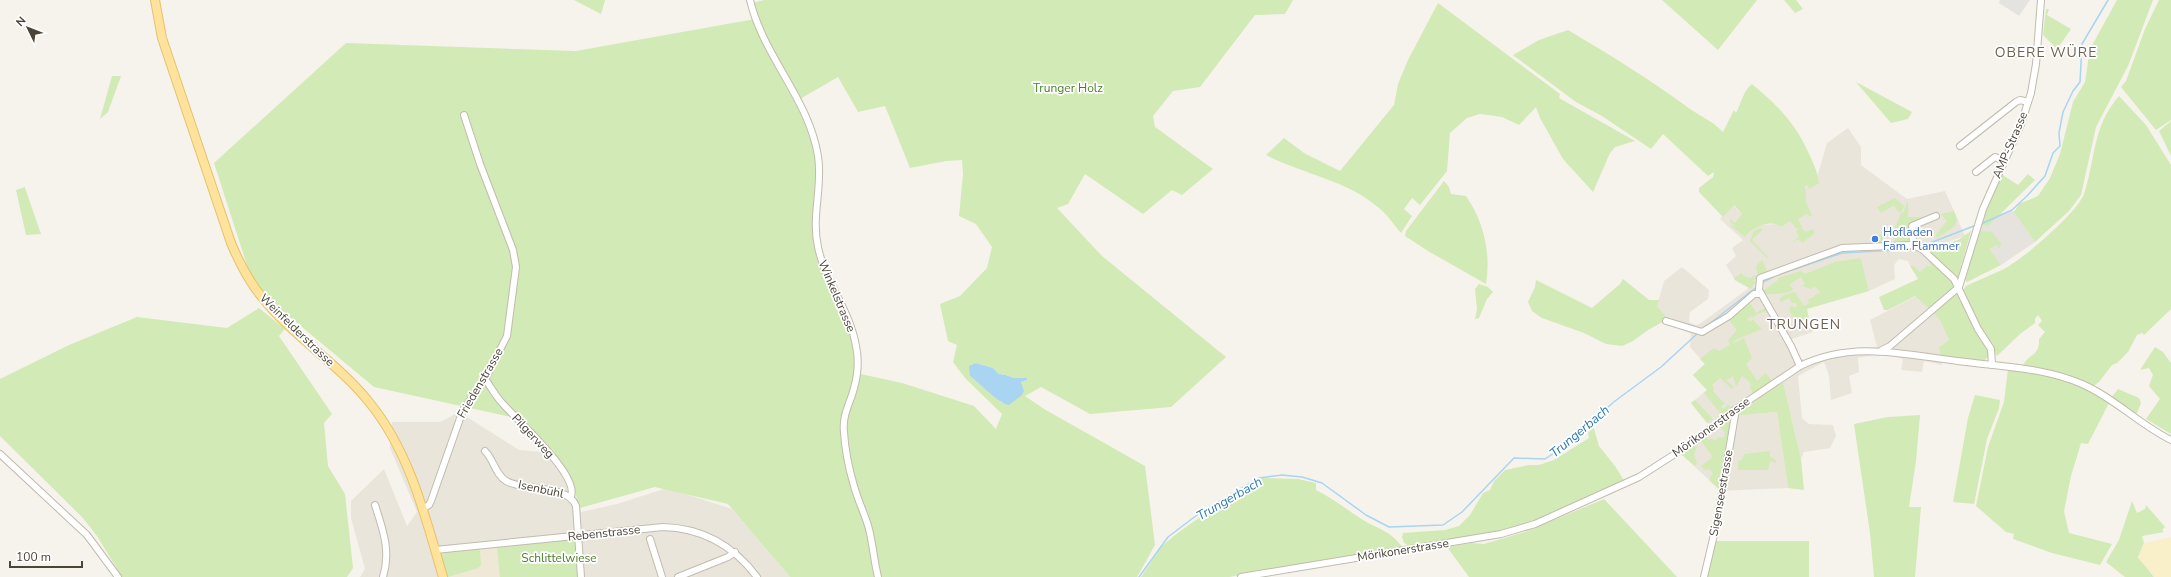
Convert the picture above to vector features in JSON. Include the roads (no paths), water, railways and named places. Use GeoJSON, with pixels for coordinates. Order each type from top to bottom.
{"type":"FeatureCollection","features":[{"type":"Feature","properties":{"kind":"main road","name":"Weinfelderstrasse"},"geometry":{"type":"LineString","coordinates":[[155,0],[158,25],[166,51],[231,243],[244,271],[271,308],[349,381],[373,407],[398,444],[422,509],[443,577]]}},
{"type":"Feature","properties":{"kind":"street","name":"Winkelstrasse"},"geometry":{"type":"LineString","coordinates":[[750,0],[765,39],[808,121],[818,156],[818,181],[815,216],[817,245],[826,273],[849,322],[856,345],[858,368],[854,388],[844,417],[844,432],[850,470],[869,528],[878,577]]}},
{"type":"Feature","properties":{"kind":"street","name":"AMP-Strasse"},"geometry":{"type":"LineString","coordinates":[[1959,286],[1983,209],[2021,124],[2028,102],[2036,64],[2041,0]]}},
{"type":"Feature","properties":{"kind":"street"},"geometry":{"type":"LineString","coordinates":[[1960,146],[2016,102],[2020,100],[2028,102]]}},
{"type":"Feature","properties":{"kind":"street","name":"Friedenstrasse"},"geometry":{"type":"LineString","coordinates":[[422,509],[429,505],[431,501],[463,410],[485,379],[507,336],[516,267],[513,250],[480,164],[464,115]]}},
{"type":"Feature","properties":{"kind":"street"},"geometry":{"type":"LineString","coordinates":[[1976,172],[1995,157],[2004,161]]}},
{"type":"Feature","properties":{"kind":"street"},"geometry":{"type":"LineString","coordinates":[[1927,211],[1933,217],[1911,227],[1917,246],[1945,269],[1959,286],[1960,293],[1978,329],[1991,349],[1992,365]]}},
{"type":"Feature","properties":{"kind":"street"},"geometry":{"type":"LineString","coordinates":[[1800,366],[1791,346],[1760,292],[1758,281],[1766,275],[1838,249],[1917,246]]}},
{"type":"Feature","properties":{"kind":"street"},"geometry":{"type":"LineString","coordinates":[[1881,350],[1890,346],[1959,286]]}},
{"type":"Feature","properties":{"kind":"street"},"geometry":{"type":"LineString","coordinates":[[1666,321],[1702,332],[1729,316],[1754,294],[1760,292]]}},
{"type":"Feature","properties":{"kind":"street","name":"Mörikonerstrasse"},"geometry":{"type":"LineString","coordinates":[[1241,577],[1518,530],[1639,477],[1688,445],[1736,409],[1800,366],[1842,353],[1881,350],[1992,365],[2026,368],[2082,384],[2171,440]]}},
{"type":"Feature","properties":{"kind":"street","name":"Pilgerweg"},"geometry":{"type":"LineString","coordinates":[[485,379],[502,404],[556,460],[568,481],[572,491],[571,496]]}},
{"type":"Feature","properties":{"kind":"street","name":"Sigenseestrasse"},"geometry":{"type":"LineString","coordinates":[[1704,577],[1717,522],[1736,409]]}},
{"type":"Feature","properties":{"kind":"street","name":"Isenbühl"},"geometry":{"type":"LineString","coordinates":[[485,451],[499,475],[508,482],[571,496],[576,506],[581,577]]}},
{"type":"Feature","properties":{"kind":"street"},"geometry":{"type":"LineString","coordinates":[[0,454],[87,535],[118,577]]}},
{"type":"Feature","properties":{"kind":"street"},"geometry":{"type":"LineString","coordinates":[[375,505],[387,546],[388,556],[383,577]]}},
{"type":"Feature","properties":{"kind":"street","name":"Rebenstrasse"},"geometry":{"type":"LineString","coordinates":[[435,550],[664,526],[680,527],[708,535],[735,552],[757,577]]}},
{"type":"Feature","properties":{"kind":"street"},"geometry":{"type":"LineString","coordinates":[[650,539],[662,577]]}},
{"type":"Feature","properties":{"kind":"street"},"geometry":{"type":"LineString","coordinates":[[678,577],[728,557],[735,552]]}},
{"type":"Feature","properties":{"kind":"water"},"geometry":{"type":"Polygon","coordinates":[[[976,363],[993,368],[999,374],[1014,378],[1027,378],[1027,380],[1021,382],[1024,391],[1022,395],[1009,405],[1000,401],[970,376],[969,366],[976,363]]]}},
{"type":"Feature","properties":{"kind":"waterway","name":"Trungerbach"},"geometry":{"type":"LineString","coordinates":[[1981,224],[2012,210],[2045,176],[2053,153],[2060,146],[2059,133],[2063,112],[2073,91],[2080,82],[2082,44],[2108,0]]}},
{"type":"Feature","properties":{"kind":"waterway","name":"Trungerbach"},"geometry":{"type":"LineString","coordinates":[[1922,246],[1974,226]]}},
{"type":"Feature","properties":{"kind":"waterway","name":"Trungerbach"},"geometry":{"type":"LineString","coordinates":[[1763,282],[1777,275],[1842,253],[1917,249]]}},
{"type":"Feature","properties":{"kind":"waterway","name":"Trungerbach"},"geometry":{"type":"LineString","coordinates":[[1704,328],[1758,286]]}},
{"type":"Feature","properties":{"kind":"waterway","name":"Trungerbach"},"geometry":{"type":"LineString","coordinates":[[1139,577],[1168,537],[1201,512],[1259,478],[1282,475],[1302,477],[1322,483],[1366,515],[1389,527],[1443,525],[1462,512],[1514,458],[1545,459],[1557,451],[1615,401],[1661,367],[1698,333]]}},
{"type":"Feature","properties":{"kind":"place","name":"Hofladen Fam. Flammer"},"geometry":{"type":"Point","coordinates":[1875,239]}},
{"type":"Feature","properties":{"kind":"district","name":"OBERE WÜRE"},"geometry":{"type":"Point","coordinates":[2046,52]}},
{"type":"Feature","properties":{"kind":"district","name":"TRUNGEN"},"geometry":{"type":"Point","coordinates":[1804,324]}},
{"type":"Feature","properties":{"kind":"park label","name":"Trunger Holz"},"geometry":{"type":"Point","coordinates":[1068,88]}},
{"type":"Feature","properties":{"kind":"park label","name":"Schlittelwiese"},"geometry":{"type":"Point","coordinates":[559,558]}}]}
